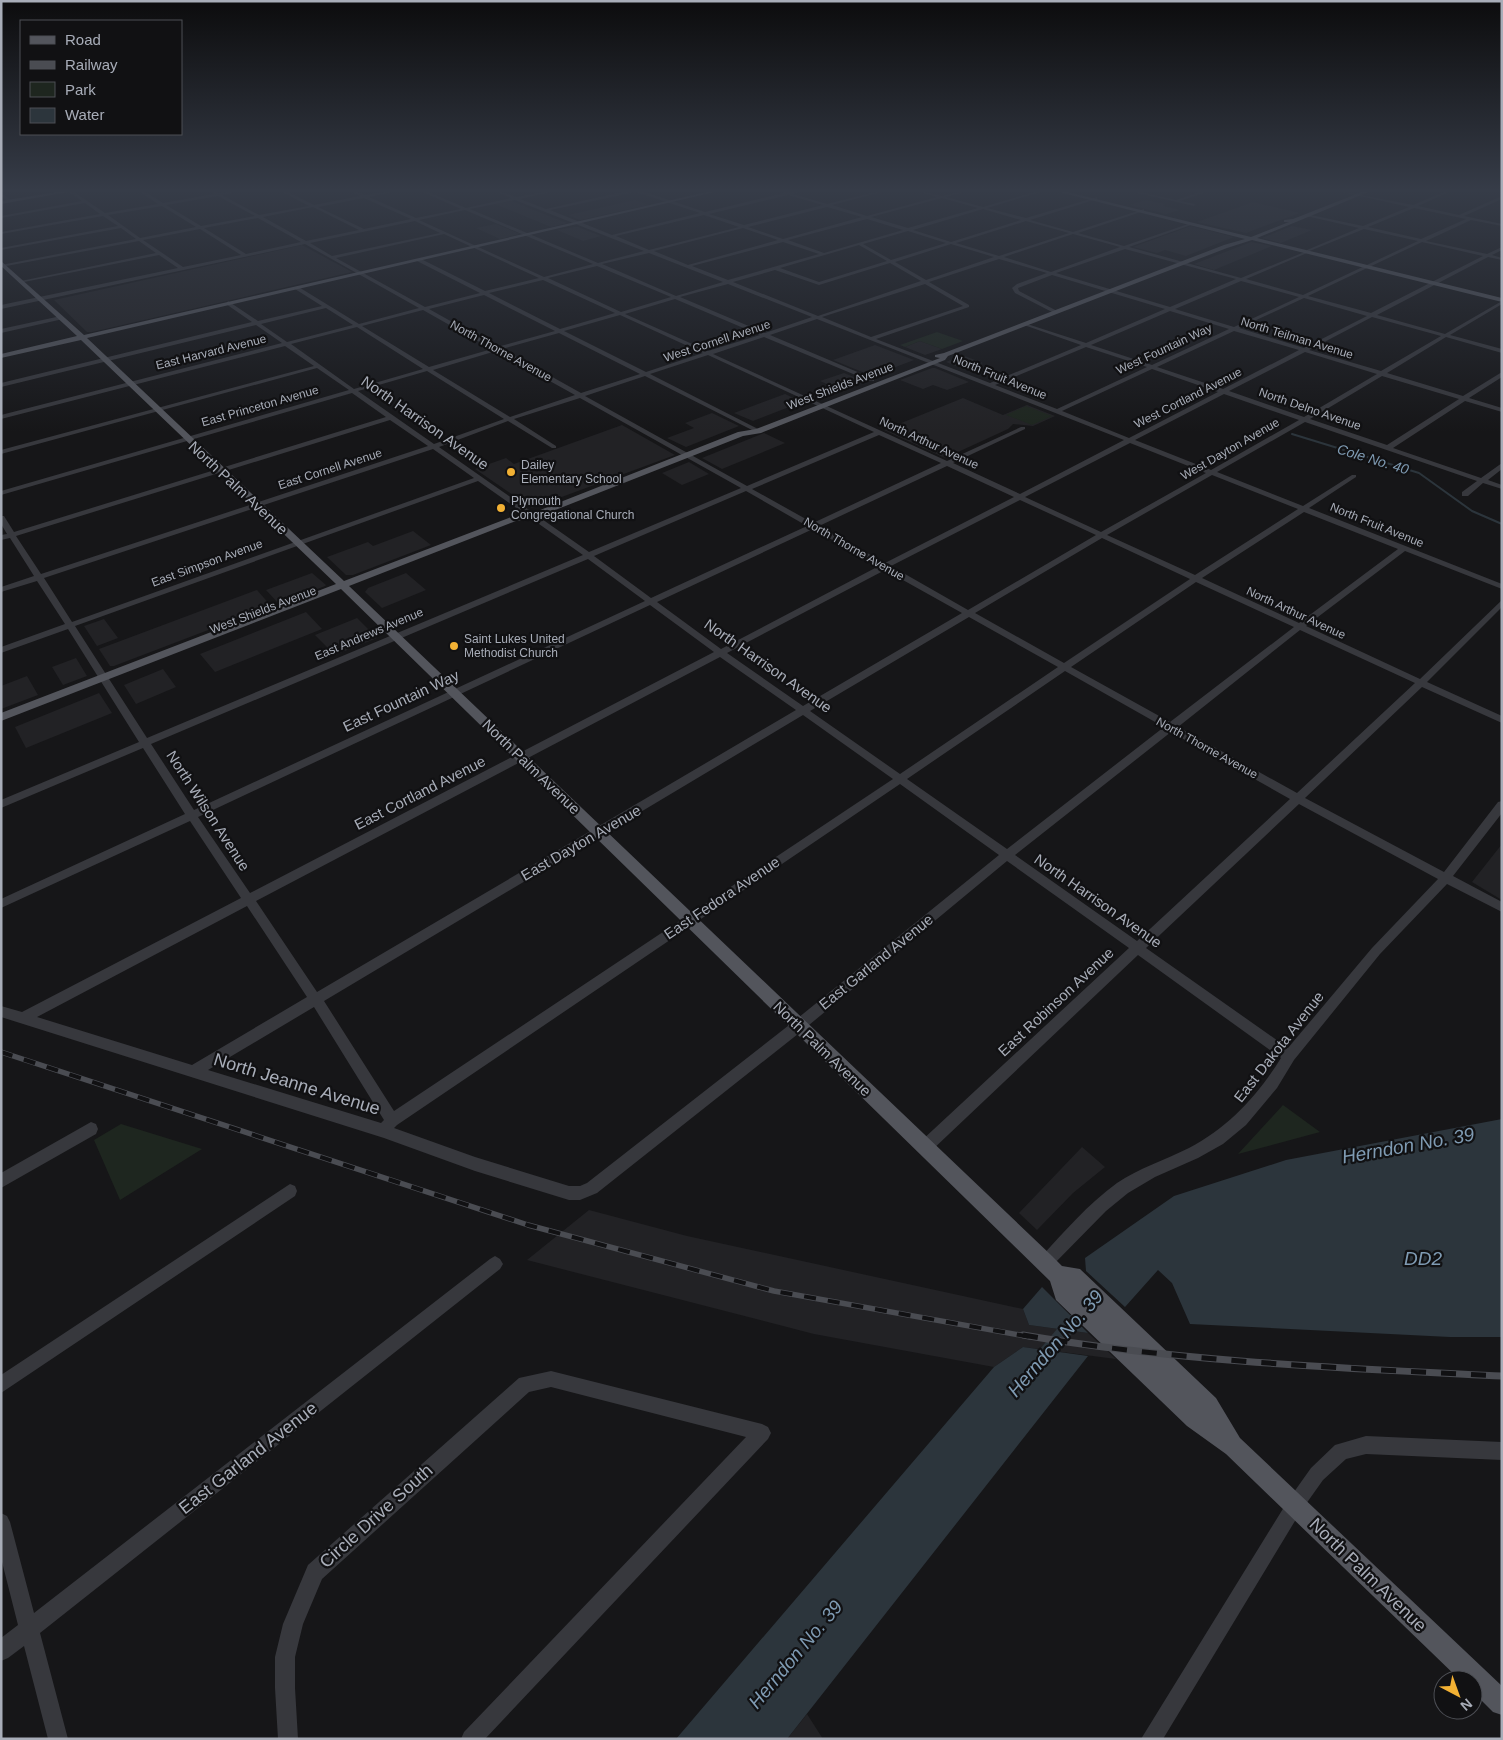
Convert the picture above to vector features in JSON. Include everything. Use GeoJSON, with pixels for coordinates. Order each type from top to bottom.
{"type":"FeatureCollection","features":[{"type":"Feature","properties":{"kind":"main road","name":"North Palm Avenue"},"geometry":{"type":"LineString","coordinates":[[7,269],[82,337],[186,439],[396,636],[798,1026],[1108,1322],[1194,1419],[1234,1446],[1502,1704]]}},
{"type":"Feature","properties":{"kind":"main road"},"geometry":{"type":"LineString","coordinates":[[1,356],[378,269]]}},
{"type":"Feature","properties":{"kind":"main road","name":"West Shields Avenue"},"geometry":{"type":"LineString","coordinates":[[1,717],[106,680],[345,588],[520,524],[532,516],[819,404],[872,380],[943,358],[945,355],[1168,269]]}},
{"type":"Feature","properties":{"kind":"main road"},"geometry":{"type":"LineString","coordinates":[[1377,269],[1502,300]]}},
{"type":"Feature","properties":{"kind":"main road","name":"West Shields Avenue"},"geometry":{"type":"LineString","coordinates":[[819,404],[852,395],[930,361]]}},
{"type":"Feature","properties":{"kind":"main road"},"geometry":{"type":"LineString","coordinates":[[852,395],[873,383],[872,380]]}},
{"type":"Feature","properties":{"kind":"main road","name":"West Shields Avenue"},"geometry":{"type":"LineString","coordinates":[[1,726],[106,680]]}},
{"type":"Feature","properties":{"kind":"street"},"geometry":{"type":"LineString","coordinates":[[21,282],[84,269]]}},
{"type":"Feature","properties":{"kind":"street"},"geometry":{"type":"LineString","coordinates":[[1,308],[181,269]]}},
{"type":"Feature","properties":{"kind":"street","name":"North Thorne Avenue"},"geometry":{"type":"LineString","coordinates":[[354,269],[1296,798],[1502,908]]}},
{"type":"Feature","properties":{"kind":"street"},"geometry":{"type":"LineString","coordinates":[[438,269],[755,429]]}},
{"type":"Feature","properties":{"kind":"street","name":"North Arthur Avenue"},"geometry":{"type":"LineString","coordinates":[[525,269],[1502,720]]}},
{"type":"Feature","properties":{"kind":"street","name":"East Harvard Avenue"},"geometry":{"type":"LineString","coordinates":[[1,417],[578,269]]}},
{"type":"Feature","properties":{"kind":"street"},"geometry":{"type":"LineString","coordinates":[[610,269],[872,380]]}},
{"type":"Feature","properties":{"kind":"street","name":"North Fruit Avenue"},"geometry":{"type":"LineString","coordinates":[[696,269],[1502,587]]}},
{"type":"Feature","properties":{"kind":"street","name":"East Princeton Avenue"},"geometry":{"type":"LineString","coordinates":[[1,492],[771,269]]}},
{"type":"Feature","properties":{"kind":"street"},"geometry":{"type":"LineString","coordinates":[[778,269],[818,284],[867,269]]}},
{"type":"Feature","properties":{"kind":"street"},"geometry":{"type":"LineString","coordinates":[[873,338],[968,306],[904,269]]}},
{"type":"Feature","properties":{"kind":"street","name":"West Cornell Avenue"},"geometry":{"type":"LineString","coordinates":[[581,396],[965,269]]}},
{"type":"Feature","properties":{"kind":"street","name":"North Teilman Avenue"},"geometry":{"type":"LineString","coordinates":[[1038,269],[1502,410]]}},
{"type":"Feature","properties":{"kind":"street"},"geometry":{"type":"LineString","coordinates":[[1056,312],[1016,292],[1015,288],[1062,269]]}},
{"type":"Feature","properties":{"kind":"street"},"geometry":{"type":"LineString","coordinates":[[1206,269],[1502,351]]}},
{"type":"Feature","properties":{"kind":"street"},"geometry":{"type":"LineString","coordinates":[[991,385],[1264,269]]}},
{"type":"Feature","properties":{"kind":"street","name":"West Fountain Way"},"geometry":{"type":"LineString","coordinates":[[1058,412],[1363,269]]}},
{"type":"Feature","properties":{"kind":"street","name":"West Cortland Avenue"},"geometry":{"type":"LineString","coordinates":[[884,567],[1462,269]]}},
{"type":"Feature","properties":{"kind":"street"},"geometry":{"type":"LineString","coordinates":[[297,288],[554,447]]}},
{"type":"Feature","properties":{"kind":"street","name":"West Dayton Avenue"},"geometry":{"type":"LineString","coordinates":[[969,615],[1102,535],[1382,374],[1502,300]]}},
{"type":"Feature","properties":{"kind":"street","name":"North Harrison Avenue"},"geometry":{"type":"LineString","coordinates":[[228,303],[588,555],[721,653],[1289,1056]]}},
{"type":"Feature","properties":{"kind":"street"},"geometry":{"type":"LineString","coordinates":[[1,385],[327,306]]}},
{"type":"Feature","properties":{"kind":"street"},"geometry":{"type":"LineString","coordinates":[[1,331],[61,318]]}},
{"type":"Feature","properties":{"kind":"street","name":"North Delno Avenue"},"geometry":{"type":"LineString","coordinates":[[1026,324],[1502,487]]}},
{"type":"Feature","properties":{"kind":"street"},"geometry":{"type":"LineString","coordinates":[[1,452],[319,366]]}},
{"type":"Feature","properties":{"kind":"street"},"geometry":{"type":"LineString","coordinates":[[1388,448],[1502,374]]}},
{"type":"Feature","properties":{"kind":"street","name":"East Cornell Avenue"},"geometry":{"type":"LineString","coordinates":[[1,590],[581,396]]}},
{"type":"Feature","properties":{"kind":"street"},"geometry":{"type":"LineString","coordinates":[[1,538],[392,417]]}},
{"type":"Feature","properties":{"kind":"street"},"geometry":{"type":"LineString","coordinates":[[813,526],[1023,428]]}},
{"type":"Feature","properties":{"kind":"street","name":"East Andrews Avenue"},"geometry":{"type":"LineString","coordinates":[[1,804],[880,432]]}},
{"type":"Feature","properties":{"kind":"street"},"geometry":{"type":"LineString","coordinates":[[1465,494],[1502,465]]}},
{"type":"Feature","properties":{"kind":"street","name":"East Fedora Avenue"},"geometry":{"type":"LineString","coordinates":[[388,1126],[899,778],[1195,579],[1354,476]]}},
{"type":"Feature","properties":{"kind":"street","name":"East Simpson Avenue"},"geometry":{"type":"LineString","coordinates":[[1,650],[478,479]]}},
{"type":"Feature","properties":{"kind":"street","name":"North Wilson Avenue"},"geometry":{"type":"LineString","coordinates":[[1,518],[218,856],[249,899],[315,1000],[388,1126]]}},
{"type":"Feature","properties":{"kind":"street","name":"East Fountain Way"},"geometry":{"type":"LineString","coordinates":[[1,904],[813,526]]}},
{"type":"Feature","properties":{"kind":"street","name":"East Garland Avenue"},"geometry":{"type":"LineString","coordinates":[[580,1193],[592,1188],[798,1026],[1007,855],[1299,627],[1404,548]]}},
{"type":"Feature","properties":{"kind":"street","name":"East Cortland Avenue"},"geometry":{"type":"LineString","coordinates":[[22,1018],[884,567]]}},
{"type":"Feature","properties":{"kind":"street","name":"East Robinson Avenue"},"geometry":{"type":"LineString","coordinates":[[925,1147],[1421,683],[1502,602]]}},
{"type":"Feature","properties":{"kind":"street","name":"East Dayton Avenue"},"geometry":{"type":"LineString","coordinates":[[194,1071],[969,615]]}},
{"type":"Feature","properties":{"kind":"street","name":"East Dakota Avenue"},"geometry":{"type":"LineString","coordinates":[[1061,1278],[1101,1206],[1123,1188],[1150,1172],[1218,1139],[1241,1120],[1272,1084],[1289,1056],[1376,951],[1445,878],[1502,805]]}},
{"type":"Feature","properties":{"kind":"street","name":"North Jeanne Avenue"},"geometry":{"type":"LineString","coordinates":[[1,1011],[194,1071],[388,1126],[475,1164],[569,1192],[580,1193]]}},
{"type":"Feature","properties":{"kind":"street"},"geometry":{"type":"LineString","coordinates":[[1,1181],[91,1129]]}},
{"type":"Feature","properties":{"kind":"street"},"geometry":{"type":"LineString","coordinates":[[1,1385],[290,1191]]}},
{"type":"Feature","properties":{"kind":"street","name":"East Garland Avenue"},"geometry":{"type":"LineString","coordinates":[[1,1651],[495,1264]]}},
{"type":"Feature","properties":{"kind":"street","name":"Circle Drive South"},"geometry":{"type":"LineString","coordinates":[[288,1739],[285,1700],[285,1656],[297,1611],[315,1572],[525,1384],[551,1379],[762,1433],[471,1739]]}},
{"type":"Feature","properties":{"kind":"street"},"geometry":{"type":"LineString","coordinates":[[1151,1739],[1295,1505],[1317,1474],[1342,1450],[1366,1445],[1502,1451]]}},
{"type":"Feature","properties":{"kind":"street"},"geometry":{"type":"LineString","coordinates":[[1,1522],[58,1739]]}},
{"type":"Feature","properties":{"kind":"shaded area"},"geometry":{"type":"Polygon","coordinates":[[[193,269],[347,269],[352,272],[92,332],[87,332],[54,300],[193,269]]]}},
{"type":"Feature","properties":{"kind":"shaded area"},"geometry":{"type":"Polygon","coordinates":[[[920,341],[942,349],[925,355],[905,347],[920,341]]]}},
{"type":"Feature","properties":{"kind":"shaded area"},"geometry":{"type":"Polygon","coordinates":[[[875,345],[914,360],[872,376],[833,360],[875,345]]]}},
{"type":"Feature","properties":{"kind":"shaded area"},"geometry":{"type":"Polygon","coordinates":[[[962,355],[983,363],[966,370],[946,362],[962,355]]]}},
{"type":"Feature","properties":{"kind":"shaded area"},"geometry":{"type":"Polygon","coordinates":[[[932,368],[969,382],[947,390],[933,385],[923,389],[900,380],[932,368]]]}},
{"type":"Feature","properties":{"kind":"shaded area"},"geometry":{"type":"Polygon","coordinates":[[[844,373],[861,380],[838,389],[820,381],[844,373]]]}},
{"type":"Feature","properties":{"kind":"shaded area"},"geometry":{"type":"Polygon","coordinates":[[[785,394],[802,402],[753,421],[734,413],[785,394]]]}},
{"type":"Feature","properties":{"kind":"shaded area"},"geometry":{"type":"Polygon","coordinates":[[[963,398],[1003,415],[1027,405],[1055,416],[1033,426],[1013,424],[1008,429],[945,458],[884,430],[963,398]]]}},
{"type":"Feature","properties":{"kind":"shaded area"},"geometry":{"type":"Polygon","coordinates":[[[712,413],[739,426],[686,447],[667,438],[694,428],[685,423],[712,413]]]}},
{"type":"Feature","properties":{"kind":"shaded area"},"geometry":{"type":"Polygon","coordinates":[[[622,425],[675,455],[532,508],[475,469],[506,458],[514,464],[622,425]]]}},
{"type":"Feature","properties":{"kind":"shaded area"},"geometry":{"type":"Polygon","coordinates":[[[764,433],[785,443],[722,469],[702,458],[764,433]]]}},
{"type":"Feature","properties":{"kind":"shaded area"},"geometry":{"type":"Polygon","coordinates":[[[689,462],[709,474],[682,485],[662,473],[689,462]]]}},
{"type":"Feature","properties":{"kind":"shaded area"},"geometry":{"type":"Polygon","coordinates":[[[413,531],[431,545],[353,575],[346,575],[327,557],[368,542],[373,546],[413,531]]]}},
{"type":"Feature","properties":{"kind":"shaded area"},"geometry":{"type":"Polygon","coordinates":[[[312,573],[326,585],[279,604],[266,590],[312,573]]]}},
{"type":"Feature","properties":{"kind":"shaded area"},"geometry":{"type":"Polygon","coordinates":[[[406,573],[426,590],[382,608],[365,592],[368,588],[406,573]]]}},
{"type":"Feature","properties":{"kind":"shaded area"},"geometry":{"type":"Polygon","coordinates":[[[257,590],[271,606],[114,666],[110,666],[99,649],[257,590]]]}},
{"type":"Feature","properties":{"kind":"shaded area"},"geometry":{"type":"Polygon","coordinates":[[[306,612],[322,629],[215,672],[200,654],[306,612]]]}},
{"type":"Feature","properties":{"kind":"shaded area"},"geometry":{"type":"Polygon","coordinates":[[[357,618],[377,638],[335,655],[315,635],[357,618]]]}},
{"type":"Feature","properties":{"kind":"shaded area"},"geometry":{"type":"Polygon","coordinates":[[[104,619],[118,638],[97,646],[84,626],[104,619]]]}},
{"type":"Feature","properties":{"kind":"shaded area"},"geometry":{"type":"Polygon","coordinates":[[[76,658],[87,676],[63,685],[52,667],[76,658]]]}},
{"type":"Feature","properties":{"kind":"shaded area"},"geometry":{"type":"Polygon","coordinates":[[[163,669],[176,687],[136,704],[124,685],[163,669]]]}},
{"type":"Feature","properties":{"kind":"shaded area"},"geometry":{"type":"Polygon","coordinates":[[[27,676],[38,695],[1,709],[1,686],[27,676]]]}},
{"type":"Feature","properties":{"kind":"shaded area"},"geometry":{"type":"Polygon","coordinates":[[[99,693],[112,713],[26,748],[15,727],[99,693]]]}},
{"type":"Feature","properties":{"kind":"shaded area"},"geometry":{"type":"Polygon","coordinates":[[[1502,844],[1502,900],[1472,882],[1502,844]]]}},
{"type":"Feature","properties":{"kind":"shaded area"},"geometry":{"type":"Polygon","coordinates":[[[1082,1147],[1105,1167],[1073,1193],[1037,1230],[1019,1213],[1082,1147]]]}},
{"type":"Feature","properties":{"kind":"shaded area"},"geometry":{"type":"Polygon","coordinates":[[[589,1210],[687,1236],[1023,1309],[1029,1325],[1088,1333],[1116,1359],[1023,1347],[994,1367],[814,1334],[527,1260],[589,1210]]]}},
{"type":"Feature","properties":{"kind":"shaded area"},"geometry":{"type":"Polygon","coordinates":[[[807,1714],[823,1739],[787,1739],[807,1714]]]}},
{"type":"Feature","properties":{"kind":"green space"},"geometry":{"type":"Polygon","coordinates":[[[937,332],[963,341],[942,349],[920,341],[905,347],[900,345],[937,332]]]}},
{"type":"Feature","properties":{"kind":"green space"},"geometry":{"type":"Polygon","coordinates":[[[1026,406],[1052,416],[1032,425],[1006,415],[1026,406]]]}},
{"type":"Feature","properties":{"kind":"green space"},"geometry":{"type":"Polygon","coordinates":[[[1283,1105],[1320,1132],[1238,1154],[1283,1105]]]}},
{"type":"Feature","properties":{"kind":"green space"},"geometry":{"type":"Polygon","coordinates":[[[121,1124],[202,1149],[120,1200],[94,1140],[121,1124]]]}},
{"type":"Feature","properties":{"kind":"water","name":"DD2"},"geometry":{"type":"Polygon","coordinates":[[[1502,1119],[1502,1337],[1450,1337],[1190,1324],[1172,1283],[1158,1270],[1125,1307],[1086,1271],[1085,1258],[1174,1196],[1286,1160],[1502,1119]]]}},
{"type":"Feature","properties":{"kind":"water"},"geometry":{"type":"Polygon","coordinates":[[[1042,1287],[1088,1333],[1029,1325],[1023,1309],[1042,1287]]]}},
{"type":"Feature","properties":{"kind":"water"},"geometry":{"type":"Polygon","coordinates":[[[1023,1347],[1088,1356],[787,1739],[676,1739],[994,1367],[1023,1347]]]}},
{"type":"Feature","properties":{"kind":"waterway","name":"Cole No. 40"},"geometry":{"type":"LineString","coordinates":[[1292,434],[1419,473],[1472,511],[1502,524]]}},
{"type":"Feature","properties":{"kind":"waterway","name":"Herndon No. 39"},"geometry":{"type":"LineString","coordinates":[[1040,1360],[1073,1321]]}},
{"type":"Feature","properties":{"kind":"railway"},"geometry":{"type":"LineString","coordinates":[[1,1052],[528,1225],[774,1291],[1031,1337]]}},
{"type":"Feature","properties":{"kind":"railway"},"geometry":{"type":"LineString","coordinates":[[1023,1335],[1142,1352],[1202,1358],[1322,1367],[1502,1376]]}},
{"type":"Feature","properties":{"kind":"place","name":"Dailey Elementary School"},"geometry":{"type":"Point","coordinates":[511,472]}},
{"type":"Feature","properties":{"kind":"place","name":"Plymouth Congregational Church"},"geometry":{"type":"Point","coordinates":[501,508]}},
{"type":"Feature","properties":{"kind":"place","name":"Saint Lukes United Methodist Church"},"geometry":{"type":"Point","coordinates":[454,646]}}]}
